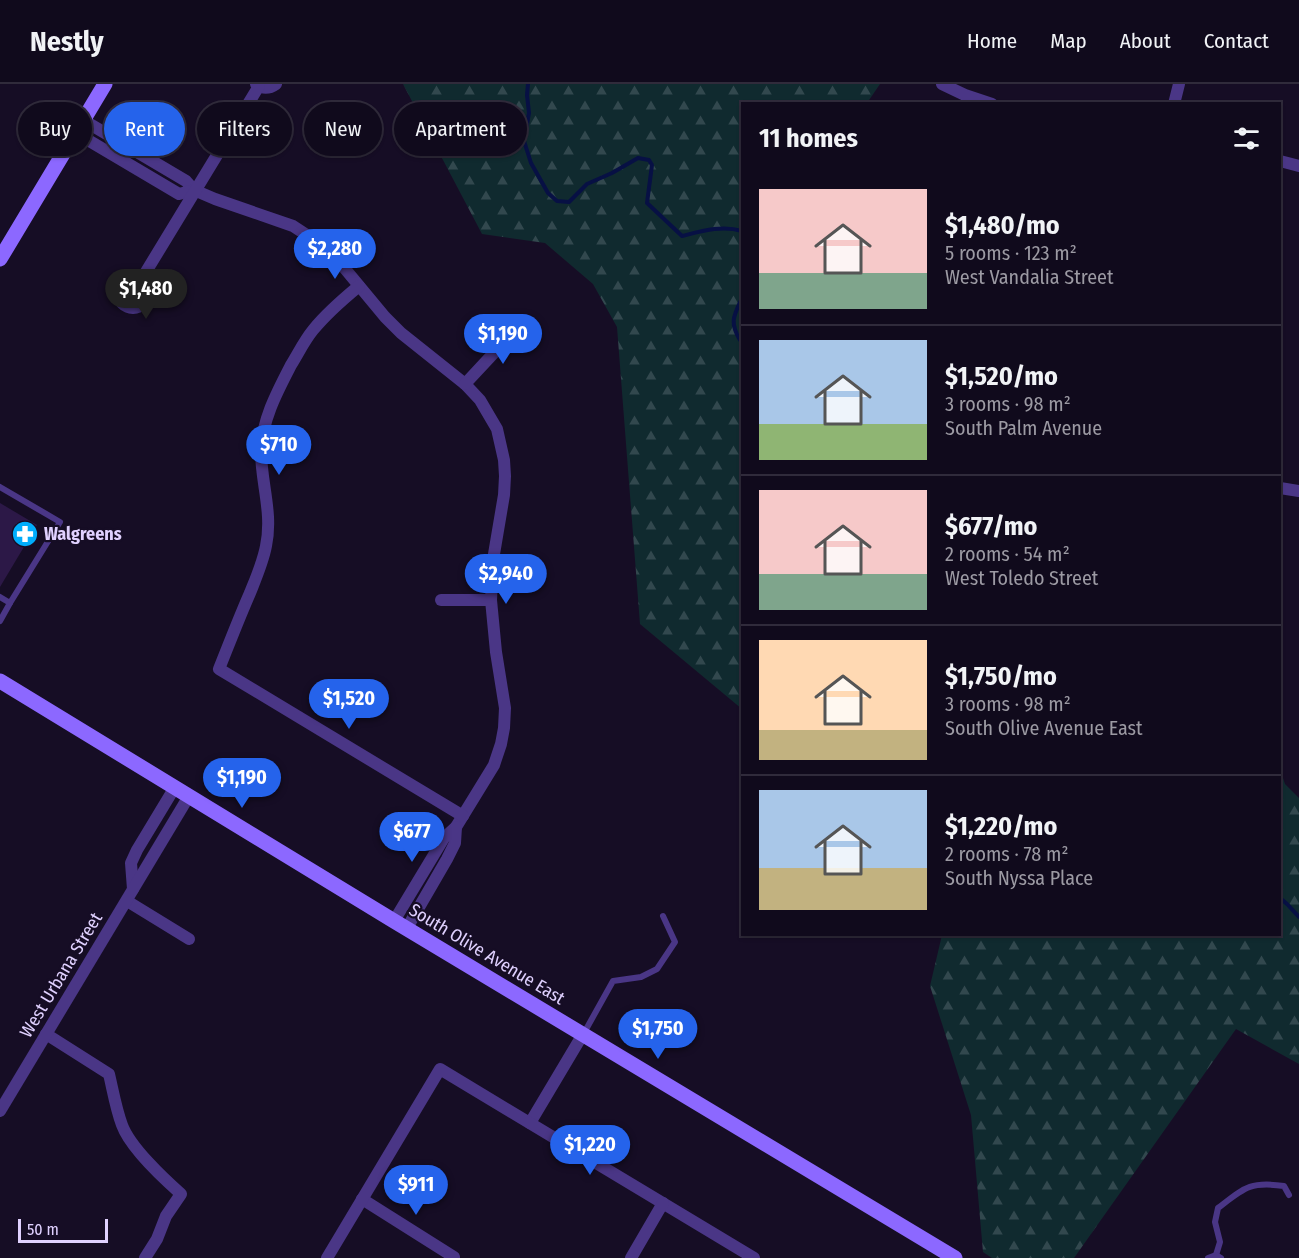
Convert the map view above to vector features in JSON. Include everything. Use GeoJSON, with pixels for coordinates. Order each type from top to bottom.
{"type":"FeatureCollection","features":[{"type":"Feature","properties":{"kind":"street"},"geometry":{"type":"LineString","coordinates":[[92,106],[105,84]]}},
{"type":"Feature","properties":{"kind":"street"},"geometry":{"type":"LineString","coordinates":[[141,280],[257,85],[268,88],[276,84]]}},
{"type":"Feature","properties":{"kind":"street"},"geometry":{"type":"LineString","coordinates":[[942,84],[986,102]]}},
{"type":"Feature","properties":{"kind":"street"},"geometry":{"type":"LineString","coordinates":[[1174,102],[1179,84]]}},
{"type":"Feature","properties":{"kind":"street"},"geometry":{"type":"LineString","coordinates":[[92,134],[186,181],[194,190],[229,205],[284,222],[325,247],[401,333],[465,384],[480,400],[493,421],[500,439],[505,476],[493,560],[491,600],[505,708],[504,728],[494,765],[459,822],[447,860],[400,924]]}},
{"type":"Feature","properties":{"kind":"street"},"geometry":{"type":"LineString","coordinates":[[0,259],[62,156]]}},
{"type":"Feature","properties":{"kind":"street"},"geometry":{"type":"LineString","coordinates":[[1281,161],[1299,166]]}},
{"type":"Feature","properties":{"kind":"street"},"geometry":{"type":"LineString","coordinates":[[359,286],[310,333],[271,406],[263,433],[261,450],[269,530],[266,547],[261,565],[219,669],[459,822]]}},
{"type":"Feature","properties":{"kind":"street"},"geometry":{"type":"LineString","coordinates":[[465,384],[519,326]]}},
{"type":"Feature","properties":{"kind":"street"},"geometry":{"type":"LineString","coordinates":[[1281,488],[1299,491]]}},
{"type":"Feature","properties":{"kind":"street"},"geometry":{"type":"LineString","coordinates":[[441,600],[491,600]]}},
{"type":"Feature","properties":{"kind":"street","name":"South Olive Avenue East"},"geometry":{"type":"LineString","coordinates":[[0,681],[948,1256]]}},
{"type":"Feature","properties":{"kind":"street"},"geometry":{"type":"LineString","coordinates":[[134,890],[131,863],[175,787]]}},
{"type":"Feature","properties":{"kind":"street","name":"West Urbana Street"},"geometry":{"type":"LineString","coordinates":[[0,1111],[189,796]]}},
{"type":"Feature","properties":{"kind":"street"},"geometry":{"type":"LineString","coordinates":[[127,901],[189,939]]}},
{"type":"Feature","properties":{"kind":"street"},"geometry":{"type":"LineString","coordinates":[[46,1034],[109,1074],[123,1127],[136,1148],[160,1176],[181,1194],[166,1216],[157,1239],[145,1258]]}},
{"type":"Feature","properties":{"kind":"street"},"geometry":{"type":"LineString","coordinates":[[530,1123],[583,1034]]}},
{"type":"Feature","properties":{"kind":"street"},"geometry":{"type":"LineString","coordinates":[[327,1258],[440,1069],[754,1258]]}},
{"type":"Feature","properties":{"kind":"street"},"geometry":{"type":"LineString","coordinates":[[362,1199],[454,1257]]}},
{"type":"Feature","properties":{"kind":"street"},"geometry":{"type":"LineString","coordinates":[[631,1258],[663,1203]]}},
{"type":"Feature","properties":{"kind":"lane"},"geometry":{"type":"LineString","coordinates":[[0,487],[60,522],[0,621]]}},
{"type":"Feature","properties":{"kind":"lane"},"geometry":{"type":"LineString","coordinates":[[0,597],[10,603]]}},
{"type":"Feature","properties":{"kind":"lane"},"geometry":{"type":"LineString","coordinates":[[583,1034],[613,981],[641,977],[657,969],[675,942],[663,916]]}},
{"type":"Feature","properties":{"kind":"lane"},"geometry":{"type":"LineString","coordinates":[[1208,1258],[1218,1257],[1220,1242],[1215,1222],[1218,1208],[1244,1188],[1267,1184],[1284,1186],[1289,1195]]}},
{"type":"Feature","properties":{"kind":"green space"},"geometry":{"type":"Polygon","coordinates":[[[403,84],[880,84],[868,102],[741,102],[741,708],[640,624],[617,327],[593,284],[545,243],[482,234],[441,156],[527,156],[527,102],[412,102],[403,84]]]}},
{"type":"Feature","properties":{"kind":"green space"},"geometry":{"type":"Polygon","coordinates":[[[1281,772],[1285,784],[1299,798],[1299,1064],[1236,1029],[1074,1258],[992,1258],[983,1252],[971,1115],[930,986],[942,936],[1281,936],[1281,772]]]}},
{"type":"Feature","properties":{"kind":"building","name":"Walgreens"},"geometry":{"type":"Polygon","coordinates":[[[0,503],[37,525],[0,587],[0,503]]]}},
{"type":"Feature","properties":{"kind":"waterway"},"geometry":{"type":"LineString","coordinates":[[528,84],[529,113],[524,141],[531,163],[548,193],[557,201],[569,202],[587,184],[638,158],[649,160],[652,165],[647,203],[682,236],[720,229],[741,231]]}},
{"type":"Feature","properties":{"kind":"waterway"},"geometry":{"type":"LineString","coordinates":[[741,300],[734,323],[741,340]]}},
{"type":"Feature","properties":{"kind":"waterway"},"geometry":{"type":"LineString","coordinates":[[1281,899],[1299,917]]}},
{"type":"Feature","properties":{"kind":"place","name":"Walgreens"},"geometry":{"type":"Point","coordinates":[25,534]}}]}
